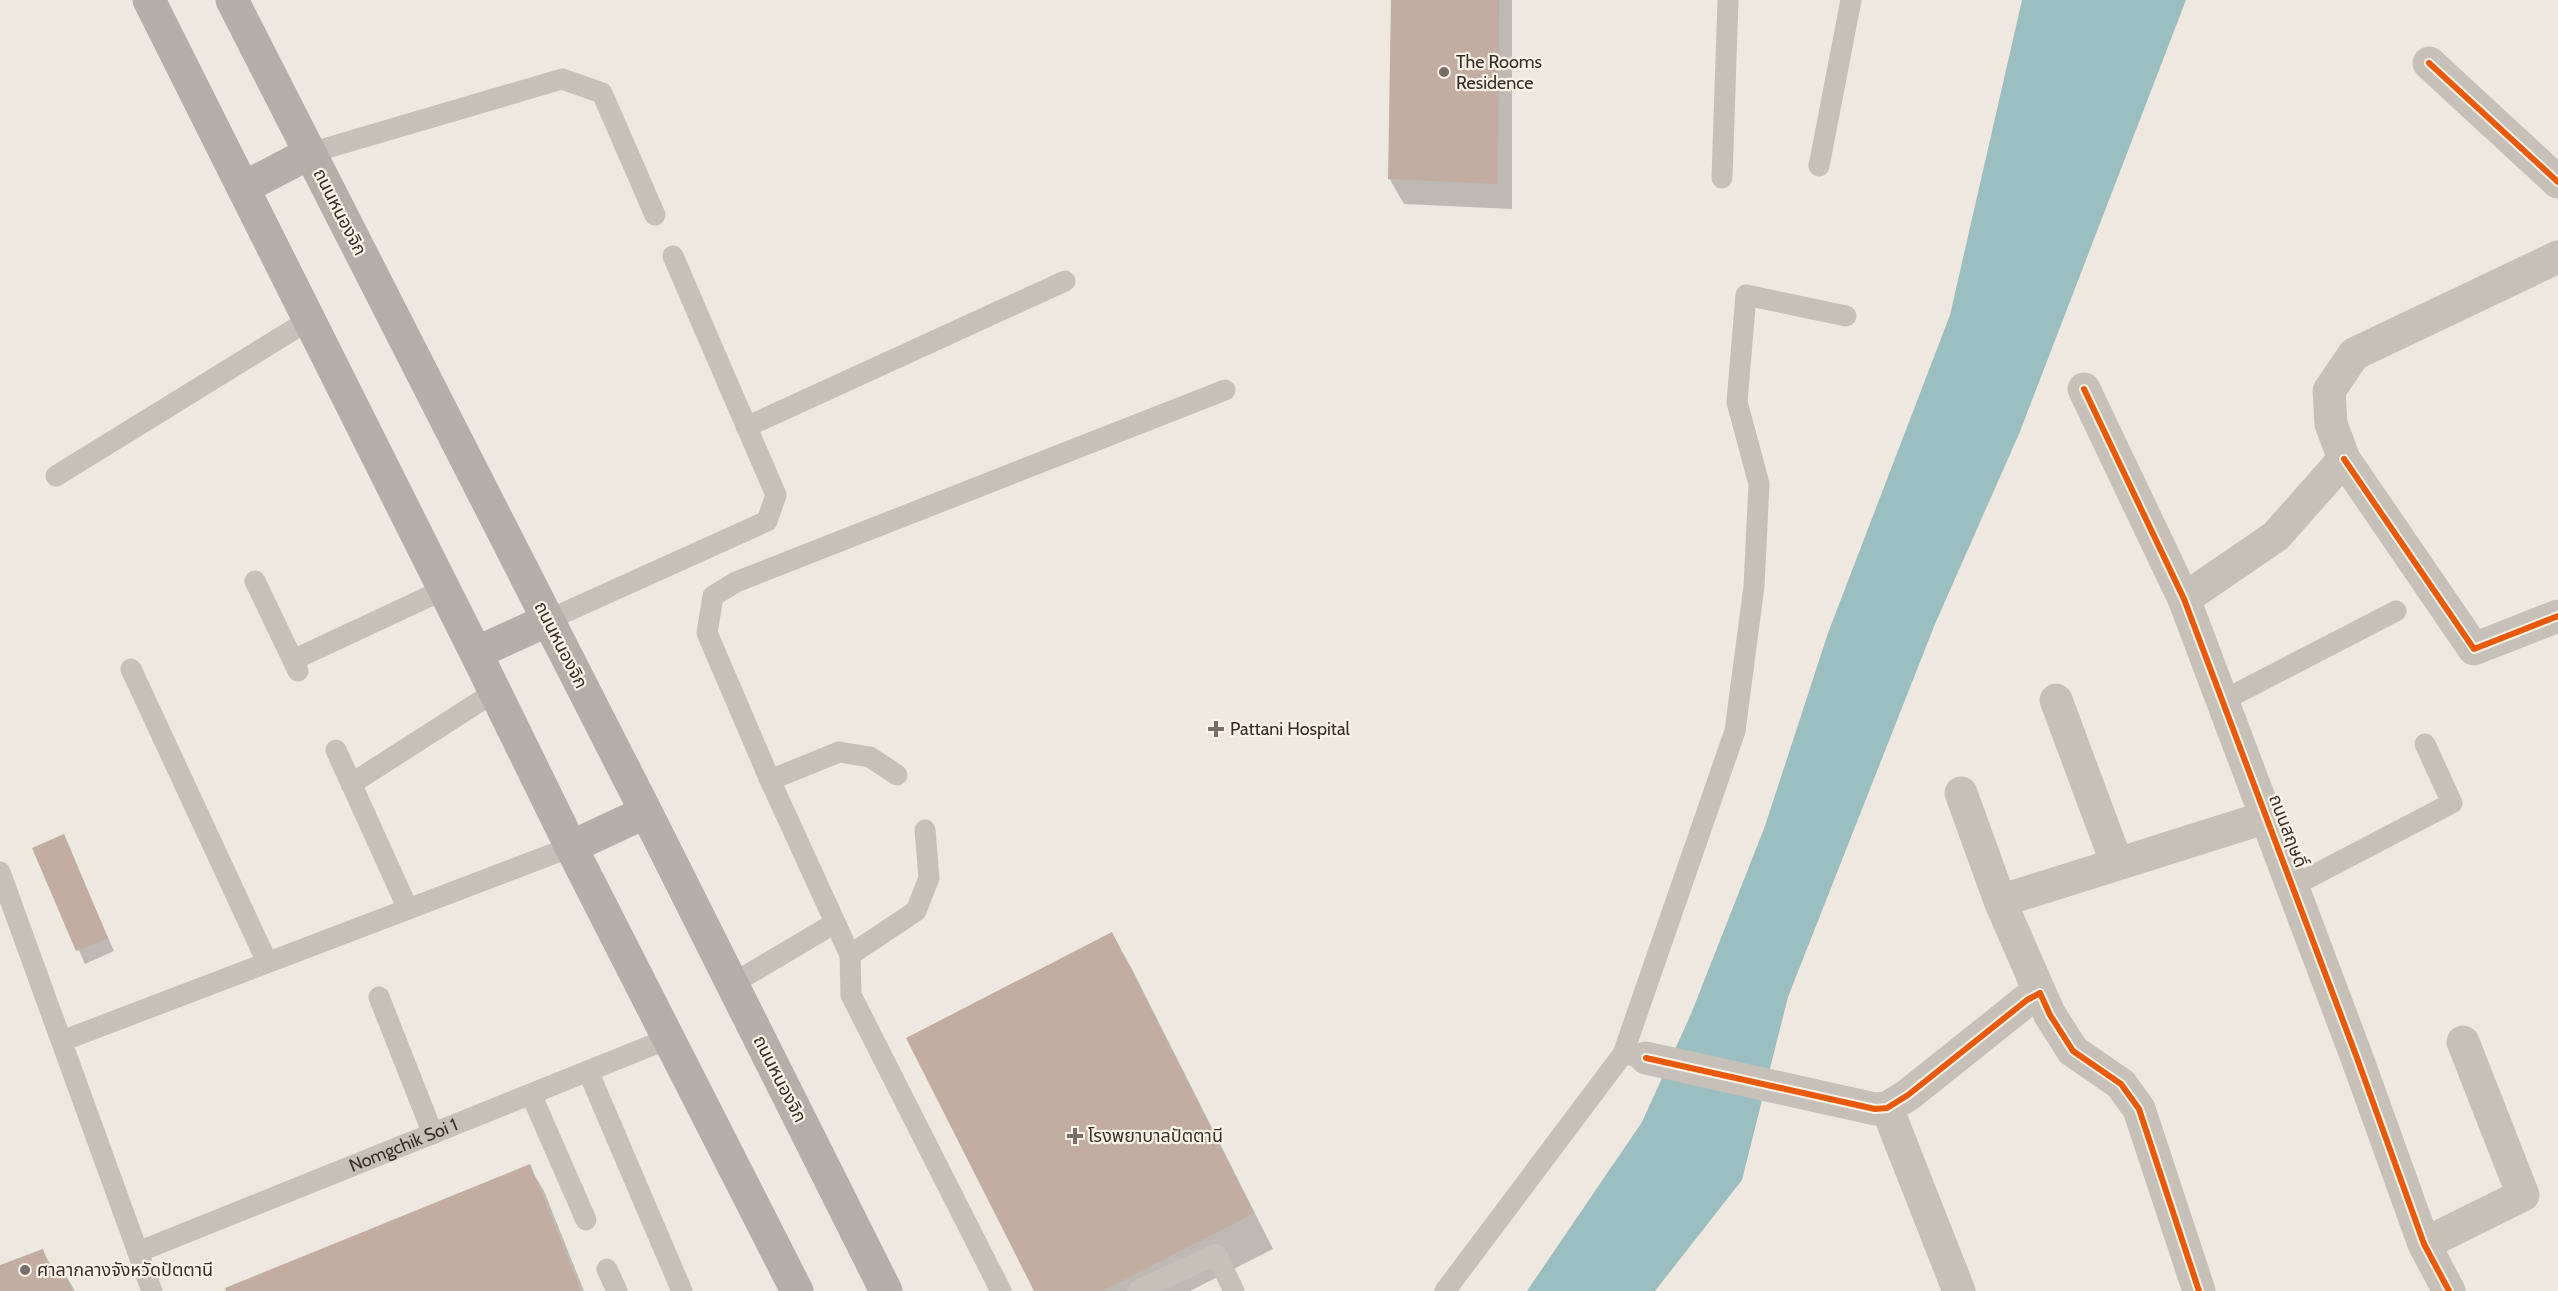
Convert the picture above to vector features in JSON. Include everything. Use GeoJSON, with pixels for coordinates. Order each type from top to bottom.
{"type":"FeatureCollection","features":[{"type":"Feature","properties":{"kind":"main road"},"geometry":{"type":"LineString","coordinates":[[149,0],[572,847],[797,1291]]}},
{"type":"Feature","properties":{"kind":"main road","name":"ถนนหนองจิก"},"geometry":{"type":"LineString","coordinates":[[232,0],[646,812],[886,1291]]}},
{"type":"Feature","properties":{"kind":"main road"},"geometry":{"type":"LineString","coordinates":[[243,188],[310,153]]}},
{"type":"Feature","properties":{"kind":"main road"},"geometry":{"type":"LineString","coordinates":[[476,652],[548,620]]}},
{"type":"Feature","properties":{"kind":"main road"},"geometry":{"type":"LineString","coordinates":[[572,847],[646,812]]}},
{"type":"Feature","properties":{"kind":"street"},"geometry":{"type":"LineString","coordinates":[[2429,63],[2558,182]]}},
{"type":"Feature","properties":{"kind":"street"},"geometry":{"type":"LineString","coordinates":[[2558,257],[2354,354],[2329,390],[2331,424],[2344,459],[2474,649],[2558,616]]}},
{"type":"Feature","properties":{"kind":"street","name":"ถนนสฤษดิ์"},"geometry":{"type":"LineString","coordinates":[[2084,388],[2184,599],[2293,886],[2424,1244],[2449,1291]]}},
{"type":"Feature","properties":{"kind":"street"},"geometry":{"type":"LineString","coordinates":[[2184,599],[2276,536],[2344,459]]}},
{"type":"Feature","properties":{"kind":"street"},"geometry":{"type":"LineString","coordinates":[[2056,700],[2117,864]]}},
{"type":"Feature","properties":{"kind":"street"},"geometry":{"type":"LineString","coordinates":[[1961,793],[2000,901],[2050,1015],[2073,1051],[2121,1084],[2139,1109],[2199,1291]]}},
{"type":"Feature","properties":{"kind":"street"},"geometry":{"type":"LineString","coordinates":[[2000,901],[2267,817]]}},
{"type":"Feature","properties":{"kind":"street"},"geometry":{"type":"LineString","coordinates":[[1635,1056],[1782,1090],[1875,1109],[1887,1108],[1908,1095],[2027,1000],[2040,993]]}},
{"type":"Feature","properties":{"kind":"street"},"geometry":{"type":"LineString","coordinates":[[2424,1244],[2523,1195],[2463,1042]]}},
{"type":"Feature","properties":{"kind":"street"},"geometry":{"type":"LineString","coordinates":[[1887,1108],[1950,1288]]}},
{"type":"Feature","properties":{"kind":"lane"},"geometry":{"type":"LineString","coordinates":[[1722,177],[1728,0]]}},
{"type":"Feature","properties":{"kind":"lane"},"geometry":{"type":"LineString","coordinates":[[1819,166],[1851,0]]}},
{"type":"Feature","properties":{"kind":"lane"},"geometry":{"type":"LineString","coordinates":[[310,153],[562,79],[602,93],[655,215]]}},
{"type":"Feature","properties":{"kind":"lane"},"geometry":{"type":"LineString","coordinates":[[548,620],[767,521],[776,495],[673,256]]}},
{"type":"Feature","properties":{"kind":"lane"},"geometry":{"type":"LineString","coordinates":[[746,427],[1065,281]]}},
{"type":"Feature","properties":{"kind":"lane"},"geometry":{"type":"LineString","coordinates":[[1445,1291],[1635,1056],[1735,731],[1754,586],[1759,484],[1737,402],[1746,295],[1846,316]]}},
{"type":"Feature","properties":{"kind":"lane"},"geometry":{"type":"LineString","coordinates":[[56,476],[309,320]]}},
{"type":"Feature","properties":{"kind":"lane"},"geometry":{"type":"LineString","coordinates":[[1001,1291],[851,995],[850,955],[770,780],[707,633],[713,596],[747,577],[1225,390]]}},
{"type":"Feature","properties":{"kind":"lane"},"geometry":{"type":"LineString","coordinates":[[255,581],[296,665],[445,589]]}},
{"type":"Feature","properties":{"kind":"lane"},"geometry":{"type":"LineString","coordinates":[[2222,701],[2396,610]]}},
{"type":"Feature","properties":{"kind":"lane"},"geometry":{"type":"LineString","coordinates":[[132,669],[267,962]]}},
{"type":"Feature","properties":{"kind":"lane"},"geometry":{"type":"LineString","coordinates":[[351,784],[496,691]]}},
{"type":"Feature","properties":{"kind":"lane"},"geometry":{"type":"LineString","coordinates":[[2293,886],[2452,803],[2425,744]]}},
{"type":"Feature","properties":{"kind":"lane"},"geometry":{"type":"LineString","coordinates":[[336,750],[408,909]]}},
{"type":"Feature","properties":{"kind":"lane"},"geometry":{"type":"LineString","coordinates":[[770,780],[839,752],[870,756],[897,775]]}},
{"type":"Feature","properties":{"kind":"lane"},"geometry":{"type":"LineString","coordinates":[[850,955],[916,911],[929,878],[925,830]]}},
{"type":"Feature","properties":{"kind":"lane"},"geometry":{"type":"LineString","coordinates":[[62,1041],[572,847]]}},
{"type":"Feature","properties":{"kind":"lane"},"geometry":{"type":"LineString","coordinates":[[0,872],[152,1291]]}},
{"type":"Feature","properties":{"kind":"lane"},"geometry":{"type":"LineString","coordinates":[[732,984],[835,923]]}},
{"type":"Feature","properties":{"kind":"lane"},"geometry":{"type":"LineString","coordinates":[[379,997],[433,1134]]}},
{"type":"Feature","properties":{"kind":"lane","name":"Nomgchik Soi 1"},"geometry":{"type":"LineString","coordinates":[[138,1252],[670,1038]]}},
{"type":"Feature","properties":{"kind":"lane"},"geometry":{"type":"LineString","coordinates":[[588,1071],[682,1291]]}},
{"type":"Feature","properties":{"kind":"lane"},"geometry":{"type":"LineString","coordinates":[[531,1094],[586,1220]]}},
{"type":"Feature","properties":{"kind":"lane"},"geometry":{"type":"LineString","coordinates":[[1138,1291],[1216,1254],[1234,1291]]}},
{"type":"Feature","properties":{"kind":"lane"},"geometry":{"type":"LineString","coordinates":[[607,1269],[617,1291]]}},
{"type":"Feature","properties":{"kind":"water"},"geometry":{"type":"Polygon","coordinates":[[[2022,0],[2186,0],[2019,434],[1935,624],[1788,997],[1742,1180],[1655,1291],[1527,1291],[1642,1122],[1691,1014],[1765,826],[1828,633],[1950,315],[2022,0]]]}},
{"type":"Feature","properties":{"kind":"building","name":"The Rooms Residence"},"geometry":{"type":"Polygon","coordinates":[[[1391,0],[1499,0],[1498,184],[1388,179],[1391,0]]]}},
{"type":"Feature","properties":{"kind":"building"},"geometry":{"type":"Polygon","coordinates":[[[64,834],[108,938],[76,951],[32,848],[64,834]]]}},
{"type":"Feature","properties":{"kind":"building"},"geometry":{"type":"Polygon","coordinates":[[[1112,932],[1254,1213],[1103,1291],[1034,1291],[906,1038],[1112,932]]]}},
{"type":"Feature","properties":{"kind":"building"},"geometry":{"type":"Polygon","coordinates":[[[530,1164],[581,1291],[226,1291],[225,1288],[530,1164]]]}},
{"type":"Feature","properties":{"kind":"building","name":"ศาลากลางจังหวัดปัตตานี"},"geometry":{"type":"Polygon","coordinates":[[[43,1249],[51,1272],[63,1268],[72,1291],[0,1291],[0,1265],[43,1249]]]}},
{"type":"Feature","properties":{"kind":"cycle path"},"geometry":{"type":"LineString","coordinates":[[2429,63],[2558,182]]}},
{"type":"Feature","properties":{"kind":"cycle path"},"geometry":{"type":"LineString","coordinates":[[2084,389],[2184,599],[2357,1058],[2424,1244],[2449,1291]]}},
{"type":"Feature","properties":{"kind":"cycle path"},"geometry":{"type":"LineString","coordinates":[[2344,459],[2474,649],[2558,616]]}},
{"type":"Feature","properties":{"kind":"cycle path"},"geometry":{"type":"LineString","coordinates":[[1646,1058],[1875,1109],[1887,1108],[1908,1095],[2027,1000],[2040,993],[2050,1015],[2073,1051],[2121,1084],[2139,1109],[2199,1291]]}},
{"type":"Feature","properties":{"kind":"place","name":"The Rooms Residence"},"geometry":{"type":"Point","coordinates":[1444,72]}},
{"type":"Feature","properties":{"kind":"place","name":"Pattani Hospital"},"geometry":{"type":"Point","coordinates":[1216,729]}},
{"type":"Feature","properties":{"kind":"place","name":"โรงพยาบาลปัตตานี"},"geometry":{"type":"Point","coordinates":[1075,1136]}},
{"type":"Feature","properties":{"kind":"place","name":"ศาลากลางจังหวัดปัตตานี"},"geometry":{"type":"Point","coordinates":[25,1270]}}]}
